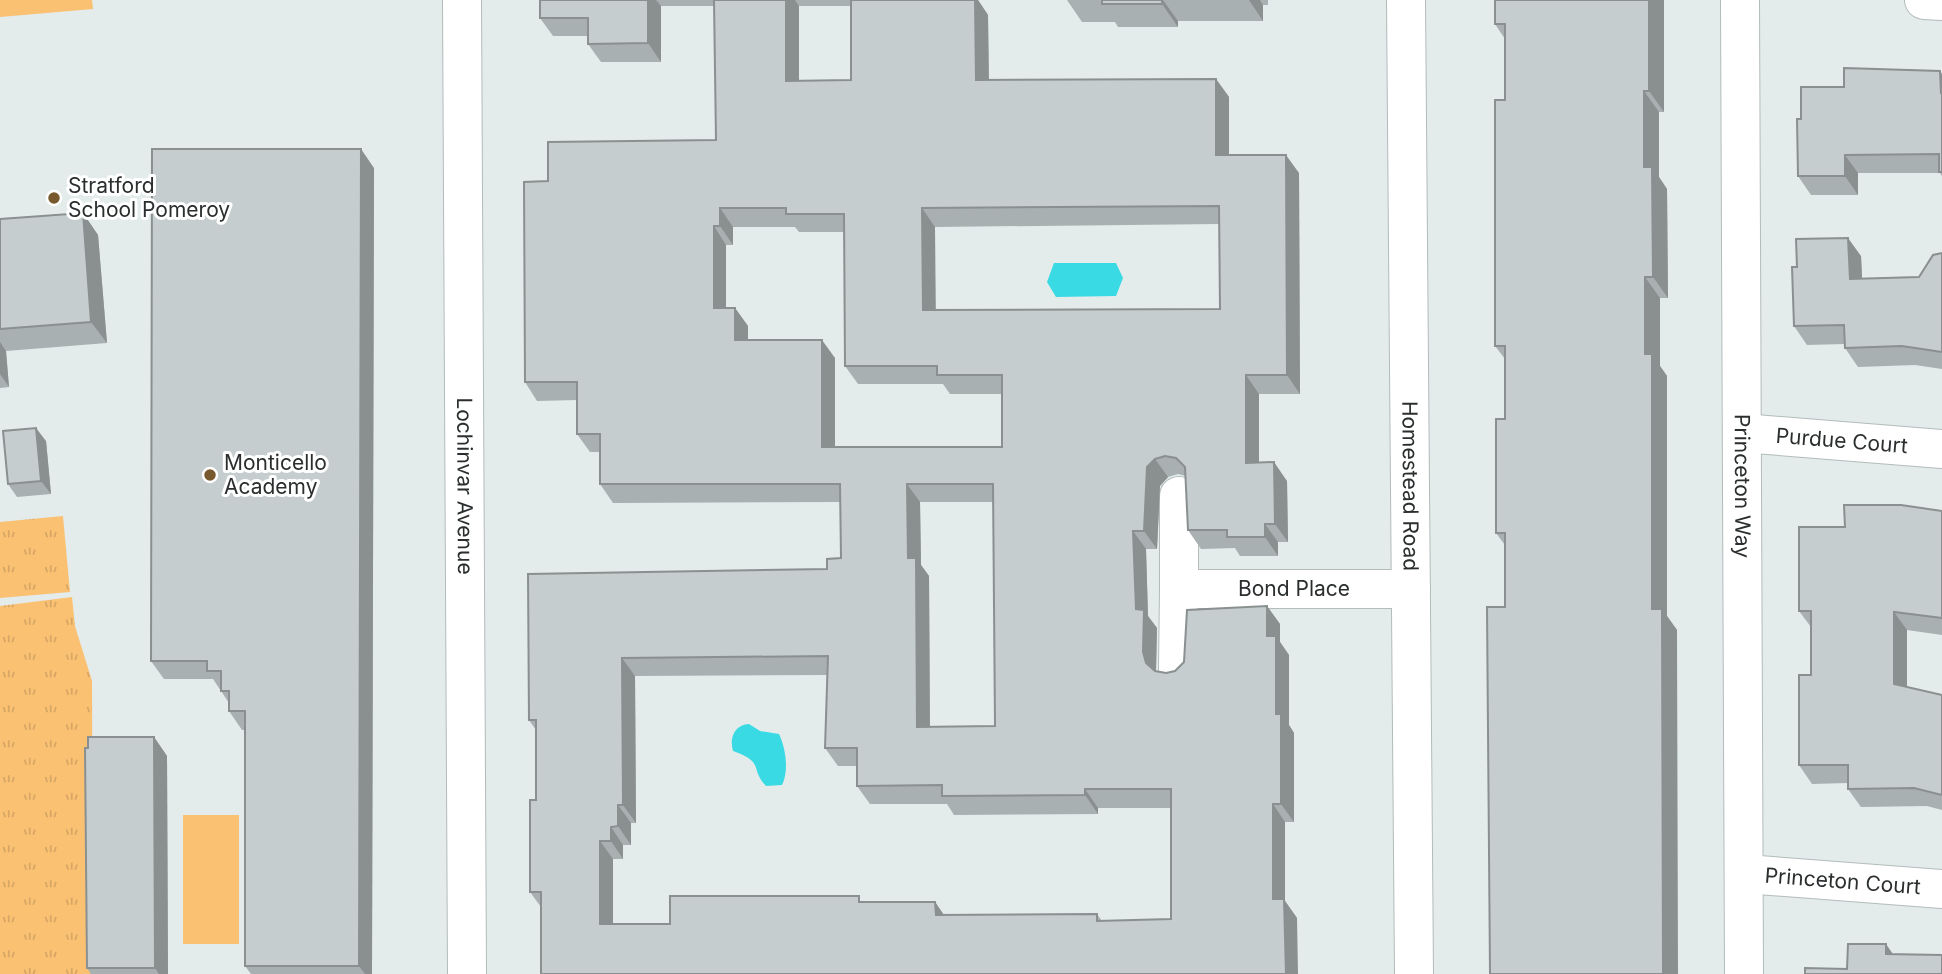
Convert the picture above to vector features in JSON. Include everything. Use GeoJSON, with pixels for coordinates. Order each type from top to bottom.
{"type":"FeatureCollection","features":[{"type":"Feature","properties":{"kind":"street","name":"Lochinvar Avenue"},"geometry":{"type":"LineString","coordinates":[[462,0],[467,974]]}},
{"type":"Feature","properties":{"kind":"street","name":"Homestead Road"},"geometry":{"type":"LineString","coordinates":[[1406,0],[1414,974]]}},
{"type":"Feature","properties":{"kind":"street","name":"Princeton Way"},"geometry":{"type":"LineString","coordinates":[[1740,0],[1744,974]]}},
{"type":"Feature","properties":{"kind":"street"},"geometry":{"type":"LineString","coordinates":[[1924,0],[1942,1]]}},
{"type":"Feature","properties":{"kind":"street","name":"Purdue Court"},"geometry":{"type":"LineString","coordinates":[[1742,433],[1942,449]]}},
{"type":"Feature","properties":{"kind":"street"},"geometry":{"type":"LineString","coordinates":[[1178,670],[1179,496]]}},
{"type":"Feature","properties":{"kind":"street","name":"Bond Place"},"geometry":{"type":"LineString","coordinates":[[1179,589],[1411,589]]}},
{"type":"Feature","properties":{"kind":"street","name":"Princeton Court"},"geometry":{"type":"LineString","coordinates":[[1745,874],[1942,889]]}},
{"type":"Feature","properties":{"kind":"green space"},"geometry":{"type":"Polygon","coordinates":[[[0,0],[92,0],[93,9],[0,17],[0,0]]]}},
{"type":"Feature","properties":{"kind":"green space"},"geometry":{"type":"Polygon","coordinates":[[[63,516],[70,592],[0,598],[0,522],[63,516]]]}},
{"type":"Feature","properties":{"kind":"green space"},"geometry":{"type":"Polygon","coordinates":[[[72,597],[75,626],[92,681],[93,974],[0,974],[0,606],[72,597]]]}},
{"type":"Feature","properties":{"kind":"green space"},"geometry":{"type":"Polygon","coordinates":[[[183,815],[239,815],[239,944],[183,944],[183,815]]]}},
{"type":"Feature","properties":{"kind":"water"},"geometry":{"type":"Polygon","coordinates":[[[1054,263],[1116,263],[1123,278],[1116,296],[1056,297],[1047,282],[1054,263]]]}},
{"type":"Feature","properties":{"kind":"water"},"geometry":{"type":"Polygon","coordinates":[[[749,724],[760,731],[779,734],[786,760],[782,785],[766,786],[750,759],[733,751],[734,733],[749,724]]]}},
{"type":"Feature","properties":{"kind":"building"},"geometry":{"type":"Polygon","coordinates":[[[540,0],[648,0],[648,43],[588,44],[588,18],[540,18],[540,0]]]}},
{"type":"Feature","properties":{"kind":"building"},"geometry":{"type":"Polygon","coordinates":[[[714,0],[786,0],[786,81],[851,80],[851,0],[975,0],[976,80],[1216,79],[1216,155],[1286,155],[1287,375],[1246,375],[1246,463],[1274,462],[1275,524],[1265,524],[1265,537],[1227,537],[1227,530],[1188,530],[1185,467],[1176,458],[1165,456],[1155,459],[1147,467],[1144,531],[1133,531],[1136,609],[1144,610],[1143,652],[1146,663],[1155,671],[1175,671],[1184,662],[1187,610],[1267,606],[1267,636],[1276,636],[1276,714],[1281,714],[1281,804],[1273,804],[1273,899],[1284,899],[1286,974],[541,974],[541,892],[530,892],[530,800],[536,800],[536,720],[529,720],[528,574],[827,569],[827,559],[841,558],[840,484],[600,484],[600,434],[577,434],[577,382],[525,382],[524,182],[548,181],[548,142],[716,140],[714,0]],[[1219,206],[922,208],[923,310],[1220,309],[1219,206]],[[720,208],[720,226],[714,226],[714,308],[735,308],[735,340],[822,340],[822,447],[1002,447],[1002,375],[937,375],[937,366],[845,366],[844,214],[786,214],[786,208],[720,208]],[[907,484],[908,558],[916,558],[917,727],[995,726],[993,484],[907,484]],[[828,656],[622,658],[623,805],[618,805],[618,826],[611,827],[611,841],[600,841],[600,924],[670,924],[670,896],[859,896],[859,902],[935,902],[936,915],[1097,914],[1097,921],[1171,919],[1171,789],[1085,789],[1085,795],[942,796],[942,785],[857,786],[857,748],[825,748],[828,656]]]}},
{"type":"Feature","properties":{"kind":"building"},"geometry":{"type":"Polygon","coordinates":[[[1102,0],[1162,0],[1162,4],[1102,4],[1102,0]]]}},
{"type":"Feature","properties":{"kind":"building"},"geometry":{"type":"Polygon","coordinates":[[[1495,0],[1649,0],[1649,91],[1644,91],[1644,167],[1652,167],[1653,277],[1645,277],[1645,354],[1652,354],[1652,609],[1662,609],[1663,974],[1490,974],[1487,607],[1505,607],[1505,533],[1496,533],[1496,419],[1505,419],[1505,346],[1495,346],[1495,100],[1505,100],[1505,24],[1495,24],[1495,0]]]}},
{"type":"Feature","properties":{"kind":"building"},"geometry":{"type":"Polygon","coordinates":[[[1844,68],[1940,71],[1942,172],[1939,172],[1939,154],[1845,155],[1845,176],[1798,176],[1797,119],[1801,119],[1801,87],[1844,87],[1844,68]]]}},
{"type":"Feature","properties":{"kind":"building","name":"Monticello Academy"},"geometry":{"type":"Polygon","coordinates":[[[152,149],[361,149],[359,966],[245,966],[245,711],[229,711],[229,691],[221,691],[221,671],[207,671],[207,661],[151,661],[152,149]]]}},
{"type":"Feature","properties":{"kind":"building"},"geometry":{"type":"Polygon","coordinates":[[[83,213],[91,322],[0,329],[0,219],[83,213]]]}},
{"type":"Feature","properties":{"kind":"building"},"geometry":{"type":"Polygon","coordinates":[[[1848,238],[1850,279],[1919,277],[1933,255],[1942,253],[1942,352],[1902,346],[1845,348],[1844,325],[1794,326],[1792,267],[1797,267],[1796,239],[1848,238]]]}},
{"type":"Feature","properties":{"kind":"building"},"geometry":{"type":"Polygon","coordinates":[[[36,428],[41,481],[8,484],[3,431],[36,428]]]}},
{"type":"Feature","properties":{"kind":"building"},"geometry":{"type":"Polygon","coordinates":[[[1844,505],[1901,505],[1942,511],[1942,618],[1894,612],[1894,684],[1942,695],[1942,795],[1914,788],[1848,789],[1848,765],[1799,765],[1799,675],[1811,675],[1811,611],[1799,611],[1799,527],[1845,527],[1844,505]]]}},
{"type":"Feature","properties":{"kind":"building"},"geometry":{"type":"Polygon","coordinates":[[[88,737],[154,737],[155,968],[87,968],[85,748],[88,748],[88,737]]]}},
{"type":"Feature","properties":{"kind":"building"},"geometry":{"type":"Polygon","coordinates":[[[1848,944],[1886,944],[1886,954],[1942,955],[1942,974],[1805,974],[1805,968],[1847,969],[1848,944]]]}},
{"type":"Feature","properties":{"kind":"place","name":"Stratford School Pomeroy"},"geometry":{"type":"Point","coordinates":[54,198]}},
{"type":"Feature","properties":{"kind":"place","name":"Monticello Academy"},"geometry":{"type":"Point","coordinates":[210,475]}}]}
